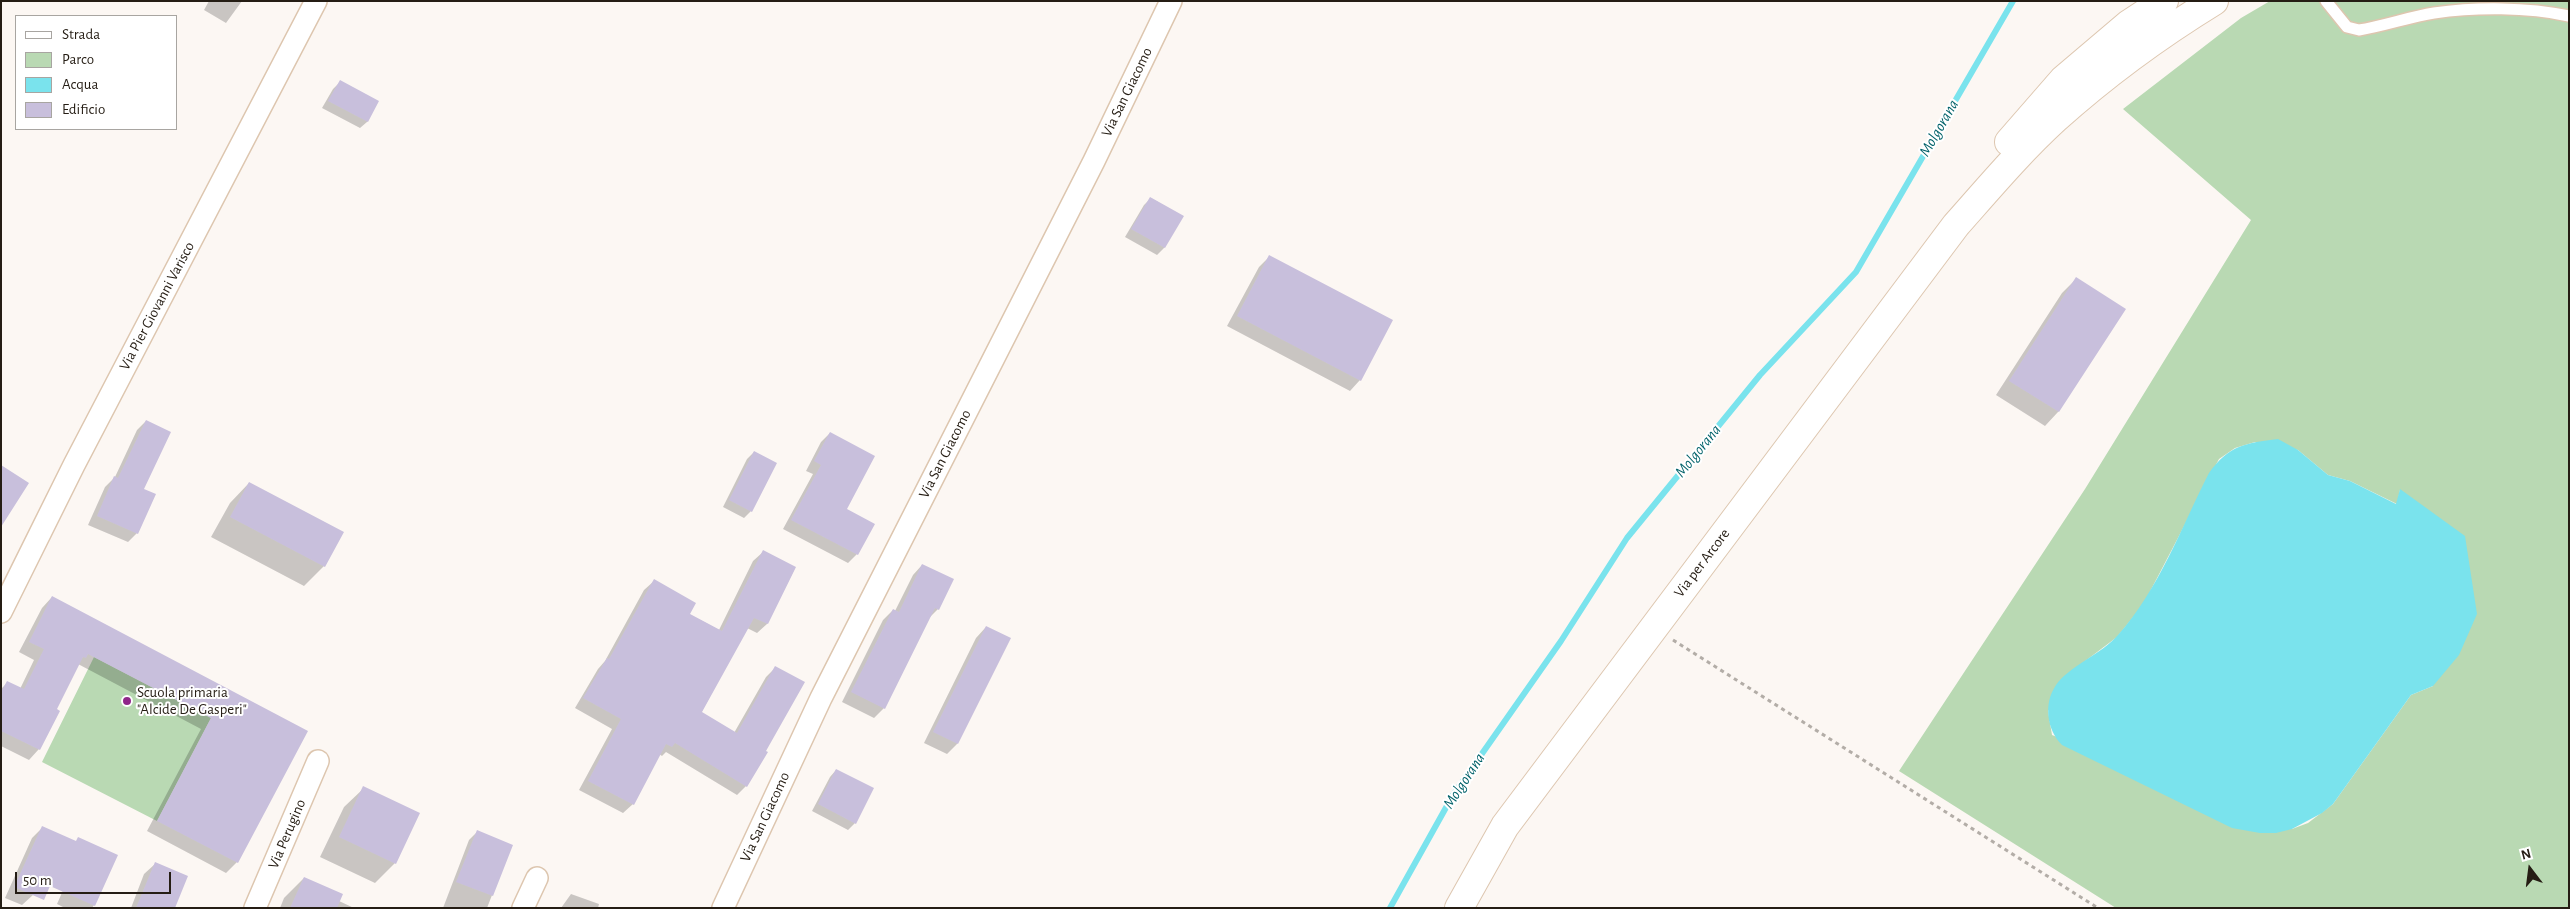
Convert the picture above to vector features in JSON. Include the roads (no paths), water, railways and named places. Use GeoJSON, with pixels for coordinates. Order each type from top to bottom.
{"type":"FeatureCollection","features":[{"type":"Feature","properties":{"kind":"main road"},"geometry":{"type":"LineString","coordinates":[[1956,225],[1978,184],[2047,96],[2123,30],[2164,1]]}},
{"type":"Feature","properties":{"kind":"main road"},"geometry":{"type":"LineString","coordinates":[[1956,225],[1999,175],[2053,120],[2196,1]]}},
{"type":"Feature","properties":{"kind":"main road"},"geometry":{"type":"LineString","coordinates":[[2133,55],[2214,1]]}},
{"type":"Feature","properties":{"kind":"main road","name":"Via per Arcore"},"geometry":{"type":"LineString","coordinates":[[1459,908],[1505,826],[1956,225]]}},
{"type":"Feature","properties":{"kind":"street","name":"Via Pier Giovanni Varisco"},"geometry":{"type":"LineString","coordinates":[[1,612],[74,465],[316,1]]}},
{"type":"Feature","properties":{"kind":"street","name":"Via San Giacomo"},"geometry":{"type":"LineString","coordinates":[[723,908],[821,698],[1094,161],[1171,1]]}},
{"type":"Feature","properties":{"kind":"street","name":"Via Perugino"},"geometry":{"type":"LineString","coordinates":[[255,908],[318,761]]}},
{"type":"Feature","properties":{"kind":"street"},"geometry":{"type":"LineString","coordinates":[[523,908],[538,878]]}},
{"type":"Feature","properties":{"kind":"lane"},"geometry":{"type":"LineString","coordinates":[[2326,1],[2347,27],[2359,30],[2435,13],[2494,10],[2554,12],[2569,16]]}},
{"type":"Feature","properties":{"kind":"water"},"geometry":{"type":"Polygon","coordinates":[[[2278,439],[2298,450],[2328,475],[2350,481],[2396,504],[2400,489],[2465,536],[2477,614],[2459,655],[2433,686],[2411,695],[2333,804],[2322,813],[2292,829],[2276,833],[2260,833],[2232,828],[2062,745],[2053,732],[2048,716],[2048,708],[2052,692],[2061,678],[2112,642],[2132,618],[2157,578],[2209,473],[2216,464],[2224,456],[2239,447],[2278,439]]]}},
{"type":"Feature","properties":{"kind":"waterway","name":"Molgorana"},"geometry":{"type":"LineString","coordinates":[[1390,908],[1453,795],[1561,641],[1627,538],[1760,375],[1856,272],[2013,1]]}},
{"type":"Feature","properties":{"kind":"place","name":"Scuola primaria \"Alcide De Gasperi\""},"geometry":{"type":"Point","coordinates":[127,701]}}]}
